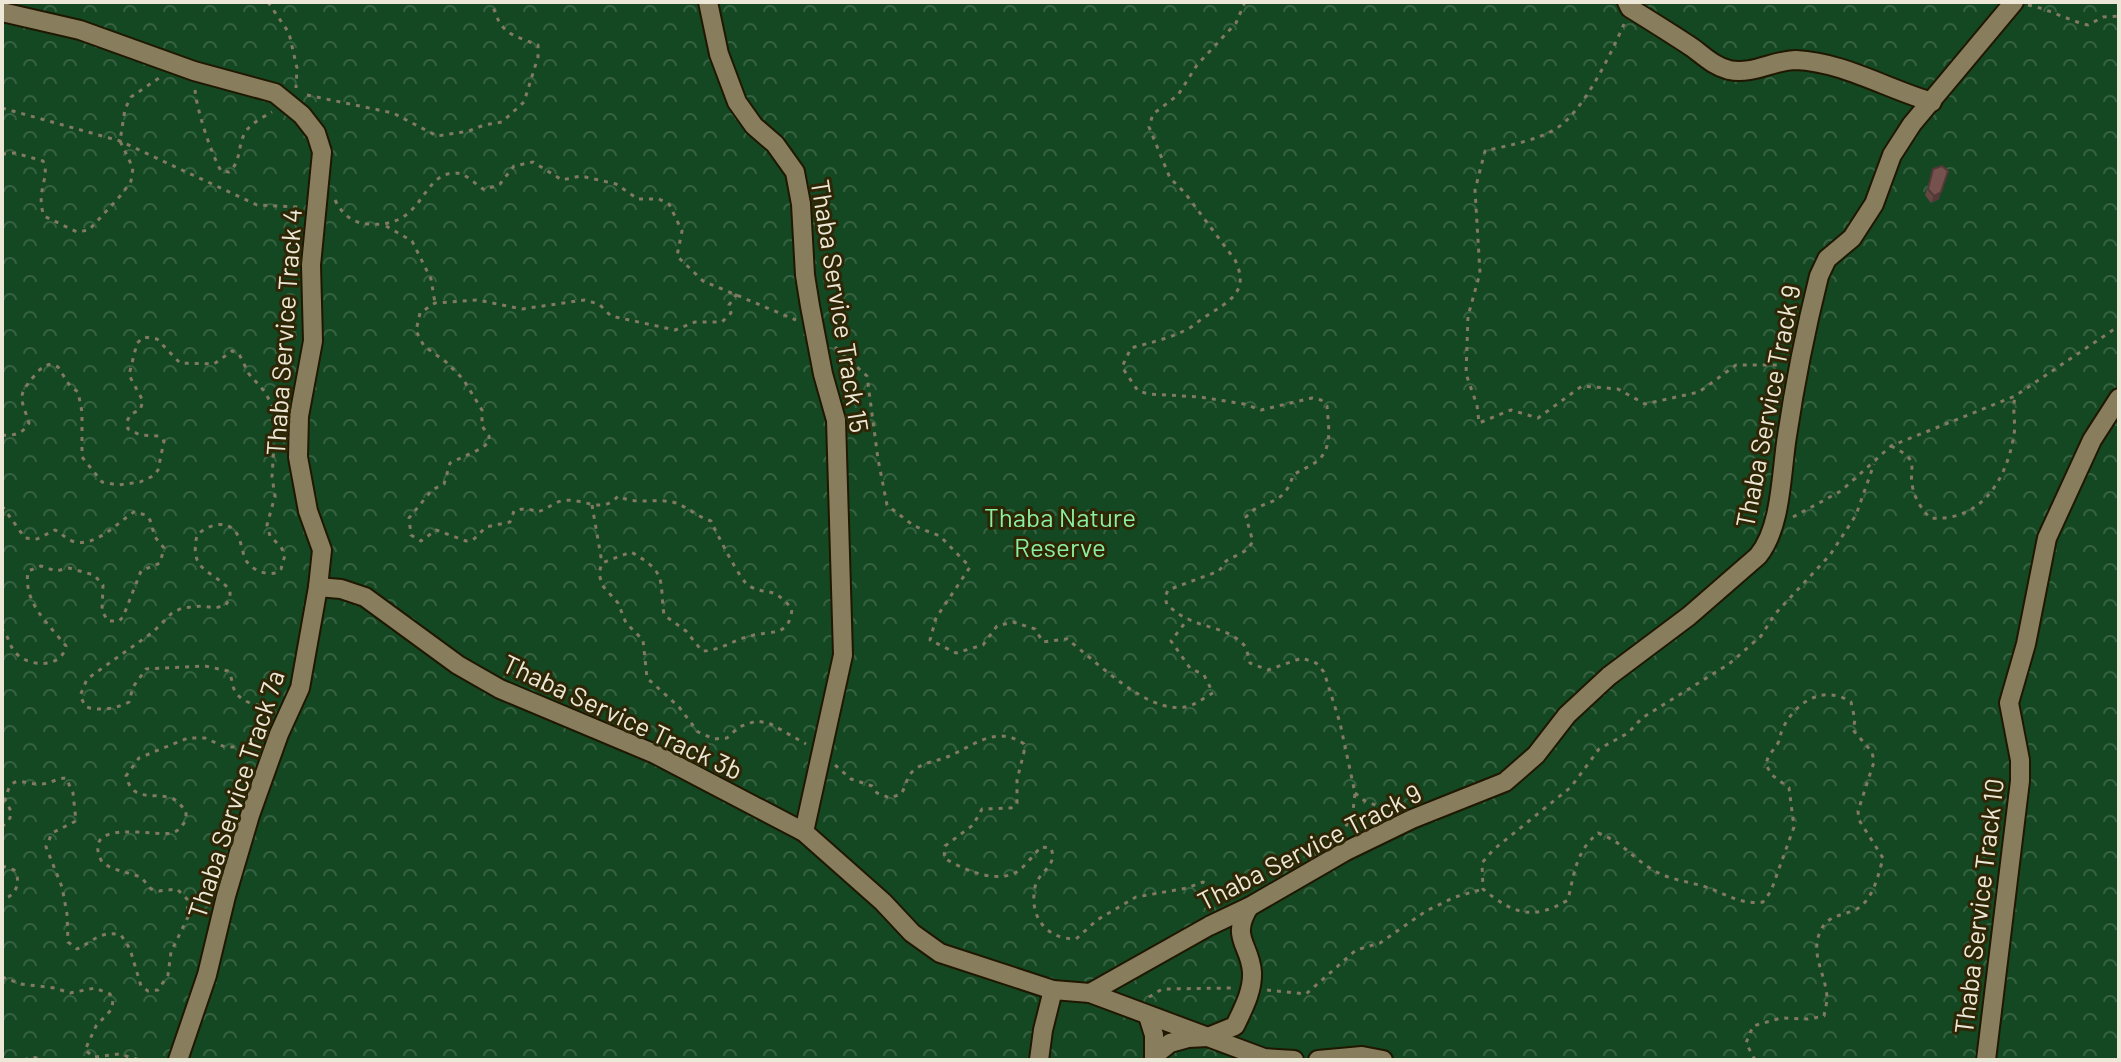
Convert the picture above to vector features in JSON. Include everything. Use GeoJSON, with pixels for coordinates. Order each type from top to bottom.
{"type":"FeatureCollection","features":[{"type":"Feature","properties":{"kind":"street","name":"Thaba Service Track 15"},"geometry":{"type":"LineString","coordinates":[[708,2],[719,54],[737,102],[754,126],[775,144],[795,172],[801,204],[805,275],[823,374],[836,420],[843,655],[804,832]]}},
{"type":"Feature","properties":{"kind":"street","name":"Thaba Service Track 9"},"geometry":{"type":"LineString","coordinates":[[1090,993],[1334,857],[1412,819],[1505,782],[1536,755],[1567,715],[1609,676],[1689,616],[1758,556],[1765,548],[1773,527],[1819,276],[1827,259],[1852,238],[1864,222],[1892,155],[1912,124],[2014,2]]}},
{"type":"Feature","properties":{"kind":"street"},"geometry":{"type":"LineString","coordinates":[[1629,5],[1710,63],[1731,70],[1761,69],[1793,60],[1820,63],[1862,75],[1898,92],[1932,102]]}},
{"type":"Feature","properties":{"kind":"street","name":"Thaba Service Track 4"},"geometry":{"type":"LineString","coordinates":[[2,12],[80,30],[194,71],[275,93],[302,115],[316,133],[322,152],[311,265],[313,341],[299,416],[298,457],[308,511],[322,550],[318,587]]}},
{"type":"Feature","properties":{"kind":"street","name":"Thaba Service Track 10"},"geometry":{"type":"LineString","coordinates":[[1986,1060],[2020,781],[2020,760],[2009,703],[2026,644],[2047,538],[2086,451],[2119,398]]}},
{"type":"Feature","properties":{"kind":"street","name":"Thaba Service Track 3b"},"geometry":{"type":"LineString","coordinates":[[318,587],[341,589],[365,597],[475,676],[655,754],[804,832],[883,902],[912,933],[940,953],[1053,990],[1090,993],[1264,1058],[1294,1060]]}},
{"type":"Feature","properties":{"kind":"street","name":"Thaba Service Track 7a"},"geometry":{"type":"LineString","coordinates":[[178,1060],[207,975],[250,815],[279,734],[300,688],[318,587]]}},
{"type":"Feature","properties":{"kind":"street"},"geometry":{"type":"LineString","coordinates":[[1155,1058],[1170,1043],[1208,1037],[1235,1026],[1250,987],[1251,967],[1239,934],[1241,920],[1249,907]]}},
{"type":"Feature","properties":{"kind":"street"},"geometry":{"type":"LineString","coordinates":[[1039,1060],[1053,990]]}},
{"type":"Feature","properties":{"kind":"street"},"geometry":{"type":"LineString","coordinates":[[1148,1016],[1154,1035],[1155,1058]]}},
{"type":"Feature","properties":{"kind":"street"},"geometry":{"type":"LineString","coordinates":[[1318,1060],[1362,1056],[1383,1060]]}},
{"type":"Feature","properties":{"kind":"path"},"geometry":{"type":"LineString","coordinates":[[268,2],[289,33],[297,68],[296,91],[333,103],[393,113],[437,136],[502,122],[524,102],[538,57],[538,45],[507,34],[496,18],[492,2]]}},
{"type":"Feature","properties":{"kind":"path"},"geometry":{"type":"LineString","coordinates":[[1245,2],[1236,23],[1197,65],[1178,95],[1149,120],[1170,178],[1235,260],[1241,280],[1237,292],[1218,310],[1187,330],[1131,348],[1122,367],[1138,391],[1149,394],[1200,397],[1261,410],[1312,398],[1321,400],[1327,406],[1326,452],[1316,462],[1293,475],[1290,488],[1279,498],[1252,509],[1246,517],[1253,542],[1245,551],[1226,561],[1219,571],[1168,590],[1165,597],[1167,605],[1188,619],[1229,634],[1245,645],[1250,663],[1258,667],[1268,670],[1302,658],[1316,663],[1324,672],[1355,793],[1353,811],[1334,857]]}},
{"type":"Feature","properties":{"kind":"path"},"geometry":{"type":"LineString","coordinates":[[2024,2],[2088,25],[2103,17],[2119,16]]}},
{"type":"Feature","properties":{"kind":"path"},"geometry":{"type":"LineString","coordinates":[[1629,5],[1612,52],[1578,111],[1556,129],[1485,151],[1475,190],[1480,273],[1468,316],[1466,374],[1477,405],[1479,423],[1511,410],[1538,418],[1582,386],[1618,389],[1645,404],[1699,392],[1736,365],[1782,365],[1800,369]]}},
{"type":"Feature","properties":{"kind":"path"},"geometry":{"type":"LineString","coordinates":[[194,71],[197,105],[221,171],[229,172],[236,166],[245,133],[260,118],[288,103]]}},
{"type":"Feature","properties":{"kind":"path"},"geometry":{"type":"LineString","coordinates":[[2,154],[15,153],[43,161],[47,170],[39,203],[44,216],[77,232],[89,230],[131,181],[133,168],[120,141],[125,109],[131,97],[163,75]]}},
{"type":"Feature","properties":{"kind":"path"},"geometry":{"type":"LineString","coordinates":[[2,108],[120,141],[257,205],[340,209]]}},
{"type":"Feature","properties":{"kind":"path"},"geometry":{"type":"LineString","coordinates":[[321,173],[340,209],[356,223],[386,225],[407,216],[429,187],[448,174],[464,174],[475,186],[485,190],[500,184],[514,166],[533,162],[562,180],[581,176],[616,184],[638,199],[659,199],[669,204],[682,231],[677,256],[703,281],[814,328]]}},
{"type":"Feature","properties":{"kind":"path"},"geometry":{"type":"LineString","coordinates":[[386,225],[412,241],[431,279],[435,303]]}},
{"type":"Feature","properties":{"kind":"path"},"geometry":{"type":"LineString","coordinates":[[602,563],[631,552],[650,564],[664,586],[664,615],[686,631],[702,651],[711,651],[750,636],[771,634],[784,628],[791,620],[792,609],[780,594],[748,586],[737,575],[734,561],[711,521],[695,516],[676,504],[630,503],[618,496],[613,503],[592,505],[566,500],[537,512],[528,508],[514,511],[510,522],[486,527],[473,540],[466,541],[436,530],[421,541],[411,535],[409,518],[432,490],[444,484],[450,463],[489,442],[489,436],[482,426],[482,410],[463,379],[424,346],[416,331],[420,313],[435,303],[478,300],[522,309],[584,300],[599,304],[611,316],[675,330],[695,322],[722,322],[731,313],[729,305],[737,294]]}},
{"type":"Feature","properties":{"kind":"path"},"geometry":{"type":"LineString","coordinates":[[1791,518],[1841,491],[1891,446],[2015,396],[2119,326]]}},
{"type":"Feature","properties":{"kind":"path"},"geometry":{"type":"LineString","coordinates":[[2,435],[20,433],[26,428],[29,423],[21,397],[22,390],[41,367],[51,364],[58,367],[65,380],[78,392],[82,423],[80,447],[86,463],[102,482],[112,485],[140,482],[158,470],[164,441],[159,436],[140,435],[128,429],[127,421],[131,414],[140,410],[143,401],[129,375],[137,343],[144,337],[157,339],[180,363],[214,364],[232,351],[239,354],[249,374],[275,406],[277,424],[272,477],[275,496],[267,525],[270,536],[285,555],[281,569],[276,573],[261,572],[246,561],[238,534],[231,527],[208,525],[197,535],[194,555],[205,571],[230,590],[226,605],[182,608],[172,613],[153,632],[95,671],[82,687],[80,696],[86,707],[94,710],[121,707],[129,702],[133,687],[146,669],[205,666],[228,671],[233,676],[236,693],[249,704],[266,707],[270,712],[269,718]]}},
{"type":"Feature","properties":{"kind":"path"},"geometry":{"type":"LineString","coordinates":[[836,347],[867,376],[887,505],[914,526],[940,536],[970,567],[936,618],[930,640],[956,653],[983,645],[997,626],[1013,622],[1035,629],[1043,642],[1067,639],[1126,688],[1162,705],[1185,707],[1213,693],[1204,675],[1190,668],[1171,641],[1188,619]]}},
{"type":"Feature","properties":{"kind":"path"},"geometry":{"type":"LineString","coordinates":[[1891,446],[1906,454],[1914,467],[1912,485],[1917,503],[1930,518],[1965,515],[1992,494],[2003,473],[2014,434],[2015,396]]}},
{"type":"Feature","properties":{"kind":"path"},"geometry":{"type":"LineString","coordinates":[[1755,1060],[1746,1043],[1753,1026],[1781,1018],[1824,1016],[1827,998],[1815,946],[1821,928],[1839,914],[1857,909],[1874,892],[1875,877],[1883,858],[1859,820],[1858,811],[1874,762],[1872,752],[1853,730],[1855,720],[1851,702],[1839,694],[1821,695],[1806,701],[1789,720],[1777,746],[1770,751],[1766,765],[1772,775],[1789,788],[1794,827],[1771,891],[1763,902],[1749,904],[1735,901],[1704,887],[1671,879],[1649,868],[1629,850],[1598,833],[1585,844],[1577,859],[1568,900],[1533,914],[1502,904],[1483,889],[1482,863],[1571,787],[1599,749],[1628,733],[1642,718],[1695,688],[1761,636],[1784,603],[1830,555],[1856,515],[1874,464]]}},
{"type":"Feature","properties":{"kind":"path"},"geometry":{"type":"LineString","coordinates":[[592,505],[602,563],[599,573],[602,585],[618,603],[626,623],[643,640],[647,678],[679,707],[698,732],[714,739],[727,738],[739,727],[756,721],[769,723],[821,753],[851,779],[872,786],[877,793],[890,798],[901,794],[913,771],[933,760],[949,756],[976,740],[1017,739],[1024,744],[1017,780],[1017,803],[1011,808],[982,809],[973,825],[945,846],[944,858],[964,869],[991,876],[1003,875],[1020,869],[1041,847],[1051,848],[1054,858],[1035,888],[1035,906],[1037,919],[1044,930],[1061,939],[1076,939],[1115,908],[1136,897],[1203,882],[1220,894],[1249,907]]}},
{"type":"Feature","properties":{"kind":"path"},"geometry":{"type":"LineString","coordinates":[[2,506],[25,538],[37,539],[55,530],[82,543],[118,526],[134,512],[140,513],[150,520],[155,537],[164,548],[160,563],[141,571],[127,611],[119,621],[108,621],[105,617],[103,585],[94,575],[69,568],[56,571],[41,566],[28,571],[27,586],[31,601],[54,635],[66,646],[60,659],[42,664],[22,658],[16,654],[2,629]]}},
{"type":"Feature","properties":{"kind":"path"},"geometry":{"type":"LineString","coordinates":[[2,827],[10,818],[11,811],[5,800],[15,783],[43,784],[56,778],[66,778],[73,793],[76,821],[52,833],[46,847],[62,887],[68,942],[77,949],[99,935],[121,935],[130,949],[141,986],[148,991],[158,990],[168,975],[171,952],[188,917],[187,899],[177,889],[151,889],[141,877],[111,868],[102,862],[98,846],[101,839],[109,834],[128,830],[153,835],[173,833],[186,820],[186,811],[175,799],[133,791],[126,776],[139,758],[188,738],[205,738],[225,747],[241,747],[265,724]]}},
{"type":"Feature","properties":{"kind":"path"},"geometry":{"type":"LineString","coordinates":[[1355,793],[1382,810],[1392,811]]}},
{"type":"Feature","properties":{"kind":"path"},"geometry":{"type":"LineString","coordinates":[[2,866],[14,870],[18,878],[15,892],[9,898],[2,899]]}},
{"type":"Feature","properties":{"kind":"path"},"geometry":{"type":"LineString","coordinates":[[1129,1009],[1162,989],[1250,987],[1306,994],[1356,950],[1380,943],[1426,911],[1455,897],[1483,889]]}},
{"type":"Feature","properties":{"kind":"path"},"geometry":{"type":"LineString","coordinates":[[2,977],[21,984],[70,993],[95,988],[110,994],[112,1009],[96,1026],[85,1050],[94,1057],[119,1054],[140,1060]]}},
{"type":"Feature","properties":{"kind":"path"},"geometry":{"type":"LineString","coordinates":[[24,1060],[33,1057],[44,1060]]}},
{"type":"Feature","properties":{"kind":"green space","name":"Thaba Nature Reserve"},"geometry":{"type":"Polygon","coordinates":[[[2,2],[2119,2],[2119,1060],[2,1060],[2,2]]]}},
{"type":"Feature","properties":{"kind":"building"},"geometry":{"type":"Polygon","coordinates":[[[1942,166],[1948,171],[1941,192],[1934,196],[1928,189],[1933,169],[1942,166]]]}}]}
